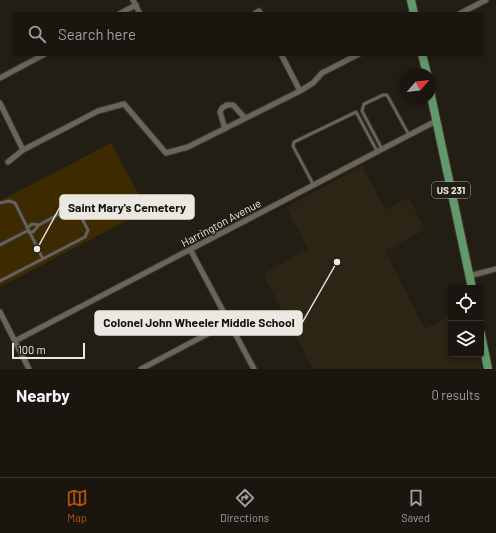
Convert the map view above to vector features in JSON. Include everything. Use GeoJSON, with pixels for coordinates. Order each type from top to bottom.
{"type":"FeatureCollection","features":[{"type":"Feature","properties":{"kind":"main road"},"geometry":{"type":"LineString","coordinates":[[411,0],[414,12]]}},
{"type":"Feature","properties":{"kind":"main road"},"geometry":{"type":"LineString","coordinates":[[422,56],[426,68]]}},
{"type":"Feature","properties":{"kind":"main road","name":"US 231"},"geometry":{"type":"LineString","coordinates":[[433,104],[471,285]]}},
{"type":"Feature","properties":{"kind":"main road"},"geometry":{"type":"LineString","coordinates":[[484,349],[488,369]]}},
{"type":"Feature","properties":{"kind":"street"},"geometry":{"type":"LineString","coordinates":[[463,12],[486,0]]}},
{"type":"Feature","properties":{"kind":"street"},"geometry":{"type":"LineString","coordinates":[[122,12],[134,3],[139,12]]}},
{"type":"Feature","properties":{"kind":"street"},"geometry":{"type":"LineString","coordinates":[[0,78],[41,56]]}},
{"type":"Feature","properties":{"kind":"street"},"geometry":{"type":"LineString","coordinates":[[282,56],[300,91]]}},
{"type":"Feature","properties":{"kind":"street"},"geometry":{"type":"LineString","coordinates":[[8,162],[23,150],[98,111],[124,104],[166,153],[188,147],[300,91],[313,83],[322,73],[355,56]]}},
{"type":"Feature","properties":{"kind":"street"},"geometry":{"type":"LineString","coordinates":[[0,103],[23,150]]}},
{"type":"Feature","properties":{"kind":"street"},"geometry":{"type":"LineString","coordinates":[[225,129],[220,112],[222,108],[227,105],[233,105],[245,118]]}},
{"type":"Feature","properties":{"kind":"street","name":"Harrington Avenue"},"geometry":{"type":"LineString","coordinates":[[15,341],[191,251],[436,121]]}},
{"type":"Feature","properties":{"kind":"street"},"geometry":{"type":"LineString","coordinates":[[191,251],[254,369]]}},
{"type":"Feature","properties":{"kind":"street"},"geometry":{"type":"LineString","coordinates":[[469,276],[496,269]]}},
{"type":"Feature","properties":{"kind":"street"},"geometry":{"type":"LineString","coordinates":[[0,312],[29,369]]}},
{"type":"Feature","properties":{"kind":"street"},"geometry":{"type":"LineString","coordinates":[[141,369],[230,322]]}},
{"type":"Feature","properties":{"kind":"lane"},"geometry":{"type":"LineString","coordinates":[[380,150],[362,111],[364,104],[383,95],[387,95],[410,135]]}},
{"type":"Feature","properties":{"kind":"lane"},"geometry":{"type":"LineString","coordinates":[[314,185],[293,146],[294,142],[356,112],[380,150]]}},
{"type":"Feature","properties":{"kind":"lane"},"geometry":{"type":"LineString","coordinates":[[0,203],[9,201],[15,203],[27,230],[43,259]]}},
{"type":"Feature","properties":{"kind":"lane"},"geometry":{"type":"LineString","coordinates":[[0,282],[85,237],[88,230],[80,214],[73,208],[66,210],[39,225],[35,231],[27,230]]}},
{"type":"Feature","properties":{"kind":"lane"},"geometry":{"type":"LineString","coordinates":[[0,245],[27,230],[32,224],[39,225]]}},
{"type":"Feature","properties":{"kind":"shaded area"},"geometry":{"type":"Polygon","coordinates":[[[111,143],[147,210],[0,287],[0,201],[111,143]]]}},
{"type":"Feature","properties":{"kind":"shaded area"},"geometry":{"type":"Polygon","coordinates":[[[362,166],[386,210],[409,197],[425,230],[385,251],[425,329],[448,317],[448,357],[480,357],[482,369],[313,369],[263,274],[308,249],[286,207],[362,166]]]}},
{"type":"Feature","properties":{"kind":"place","name":"Saint Mary's Cemetery"},"geometry":{"type":"Point","coordinates":[37,249]}},
{"type":"Feature","properties":{"kind":"place","name":"Colonel John Wheeler Middle School"},"geometry":{"type":"Point","coordinates":[337,262]}}]}
